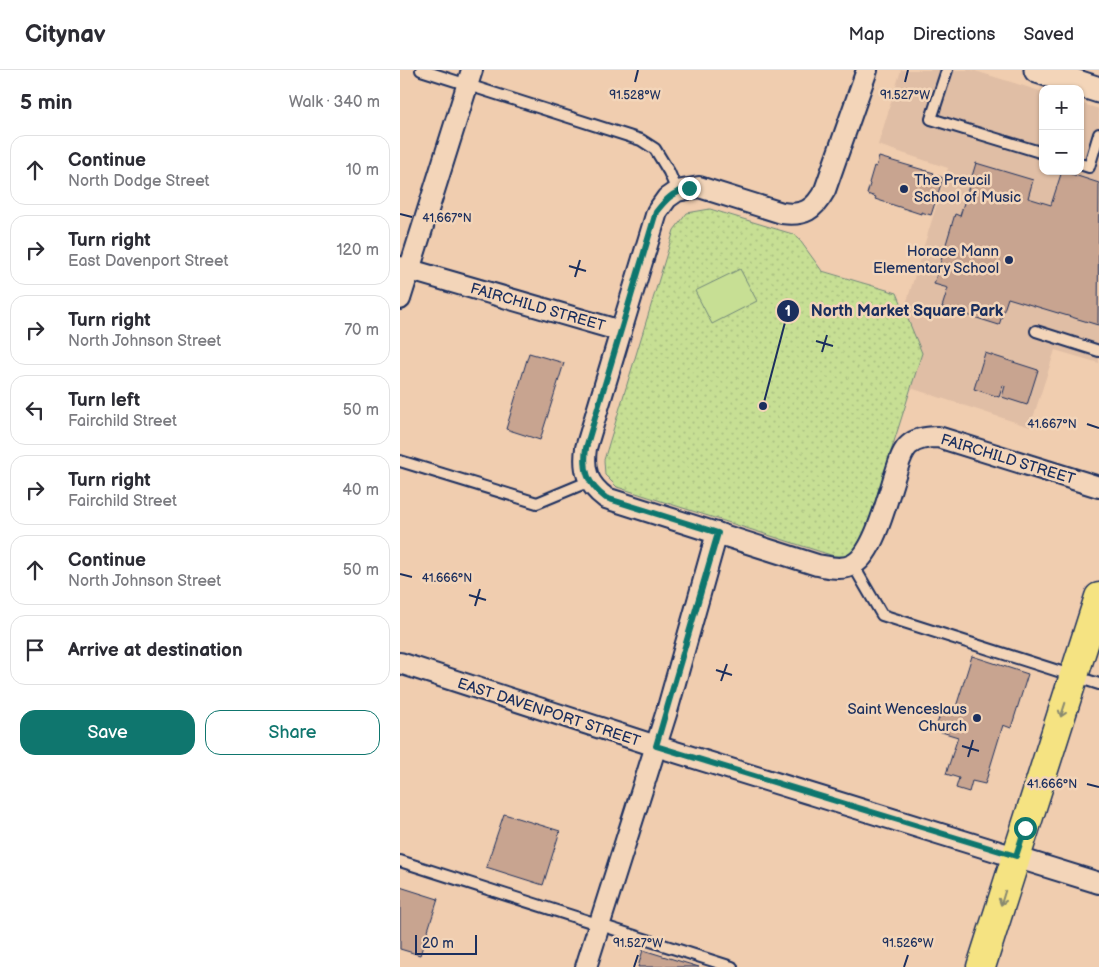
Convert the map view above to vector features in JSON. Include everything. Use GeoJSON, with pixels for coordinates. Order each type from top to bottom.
{"type":"FeatureCollection","features":[{"type":"Feature","properties":{"kind":"main road"},"geometry":{"type":"LineString","coordinates":[[981,967],[1016,856],[1086,679],[1099,597]]}},
{"type":"Feature","properties":{"kind":"street"},"geometry":{"type":"LineString","coordinates":[[621,331],[656,212],[667,198],[677,191],[699,187],[782,213],[796,215],[809,210],[818,202],[825,190],[867,70]]}},
{"type":"Feature","properties":{"kind":"street"},"geometry":{"type":"LineString","coordinates":[[1037,70],[1099,90]]}},
{"type":"Feature","properties":{"kind":"street"},"geometry":{"type":"LineString","coordinates":[[400,299],[405,268],[470,78]]}},
{"type":"Feature","properties":{"kind":"street","name":"FAIRCHILD STREET"},"geometry":{"type":"LineString","coordinates":[[405,268],[621,331],[586,448],[584,464],[590,481]]}},
{"type":"Feature","properties":{"kind":"street","name":"FAIRCHILD STREET"},"geometry":{"type":"LineString","coordinates":[[854,565],[865,555],[872,542],[900,460],[908,446],[917,440],[938,437],[1099,486]]}},
{"type":"Feature","properties":{"kind":"street"},"geometry":{"type":"LineString","coordinates":[[590,481],[596,490],[606,498],[817,565],[837,569],[854,565]]}},
{"type":"Feature","properties":{"kind":"street"},"geometry":{"type":"LineString","coordinates":[[586,967],[656,746],[718,533]]}},
{"type":"Feature","properties":{"kind":"street","name":"EAST DAVENPORT STREET"},"geometry":{"type":"LineString","coordinates":[[400,663],[656,746],[1099,883]]}},
{"type":"Feature","properties":{"kind":"lane"},"geometry":{"type":"LineString","coordinates":[[421,70],[470,78],[640,140],[655,149],[669,172],[677,191]]}},
{"type":"Feature","properties":{"kind":"lane"},"geometry":{"type":"LineString","coordinates":[[947,70],[931,119],[1039,152]]}},
{"type":"Feature","properties":{"kind":"lane"},"geometry":{"type":"LineString","coordinates":[[1084,165],[1089,167],[1099,134]]}},
{"type":"Feature","properties":{"kind":"lane"},"geometry":{"type":"LineString","coordinates":[[1036,331],[1099,351]]}},
{"type":"Feature","properties":{"kind":"lane"},"geometry":{"type":"LineString","coordinates":[[400,461],[537,503],[590,481]]}},
{"type":"Feature","properties":{"kind":"lane"},"geometry":{"type":"LineString","coordinates":[[854,565],[882,615],[1086,679]]}},
{"type":"Feature","properties":{"kind":"lane"},"geometry":{"type":"LineString","coordinates":[[400,861],[732,967]]}},
{"type":"Feature","properties":{"kind":"shaded area","name":"Horace Mann Elementary School"},"geometry":{"type":"Polygon","coordinates":[[[901,70],[972,70],[1039,91],[1039,175],[1084,175],[1084,104],[1099,109],[1099,363],[1055,350],[1030,427],[883,379],[948,168],[878,145],[901,70]]]}},
{"type":"Feature","properties":{"kind":"green space"},"geometry":{"type":"Polygon","coordinates":[[[710,209],[796,235],[822,271],[897,293],[922,353],[862,543],[851,556],[834,556],[617,487],[605,475],[604,460],[674,230],[687,213],[710,209]]]}},
{"type":"Feature","properties":{"kind":"green space"},"geometry":{"type":"Polygon","coordinates":[[[740,269],[757,301],[712,324],[695,291],[740,269]]]}},
{"type":"Feature","properties":{"kind":"building","name":"The Preucil School of Music"},"geometry":{"type":"Polygon","coordinates":[[[879,157],[934,173],[943,178],[931,215],[921,212],[921,214],[875,199],[876,197],[867,194],[874,166],[876,167],[879,157]]]}},
{"type":"Feature","properties":{"kind":"building"},"geometry":{"type":"Polygon","coordinates":[[[976,163],[1033,180],[1028,198],[1051,205],[1061,175],[1074,175],[1099,183],[1098,325],[1008,298],[999,325],[942,307],[948,288],[934,284],[955,214],[960,216],[976,163]]]}},
{"type":"Feature","properties":{"kind":"building"},"geometry":{"type":"Polygon","coordinates":[[[529,353],[564,363],[540,440],[506,429],[529,353]]]}},
{"type":"Feature","properties":{"kind":"building"},"geometry":{"type":"Polygon","coordinates":[[[985,353],[1038,370],[1027,405],[1002,397],[1005,386],[1003,385],[999,397],[974,389],[985,353]]]}},
{"type":"Feature","properties":{"kind":"building","name":"Saint Wenceslaus Church"},"geometry":{"type":"Polygon","coordinates":[[[972,656],[1028,674],[1011,728],[1003,725],[985,784],[972,781],[969,792],[956,788],[959,778],[946,774],[958,737],[935,730],[943,706],[955,710],[972,656]]]}},
{"type":"Feature","properties":{"kind":"building"},"geometry":{"type":"Polygon","coordinates":[[[504,814],[560,831],[543,885],[486,867],[504,814]]]}},
{"type":"Feature","properties":{"kind":"building"},"geometry":{"type":"Polygon","coordinates":[[[400,887],[438,899],[420,955],[400,949],[400,887]]]}},
{"type":"Feature","properties":{"kind":"building"},"geometry":{"type":"Polygon","coordinates":[[[643,950],[699,967],[638,967],[643,950]]]}},
{"type":"Feature","properties":{"kind":"place","name":"The Preucil School of Music"},"geometry":{"type":"Point","coordinates":[904,189]}},
{"type":"Feature","properties":{"kind":"place","name":"Horace Mann Elementary School"},"geometry":{"type":"Point","coordinates":[1009,260]}},
{"type":"Feature","properties":{"kind":"place","name":"North Market Square Park"},"geometry":{"type":"Point","coordinates":[763,406]}},
{"type":"Feature","properties":{"kind":"place","name":"Saint Wenceslaus Church"},"geometry":{"type":"Point","coordinates":[977,718]}},
{"type":"Feature","properties":{"kind":"route"},"geometry":{"type":"LineString","coordinates":[[689,188],[677,191],[667,198],[656,212],[632,299],[586,448],[584,464],[589,479],[596,490],[606,498],[718,533],[656,746],[1016,856],[1025,828]]}}]}
